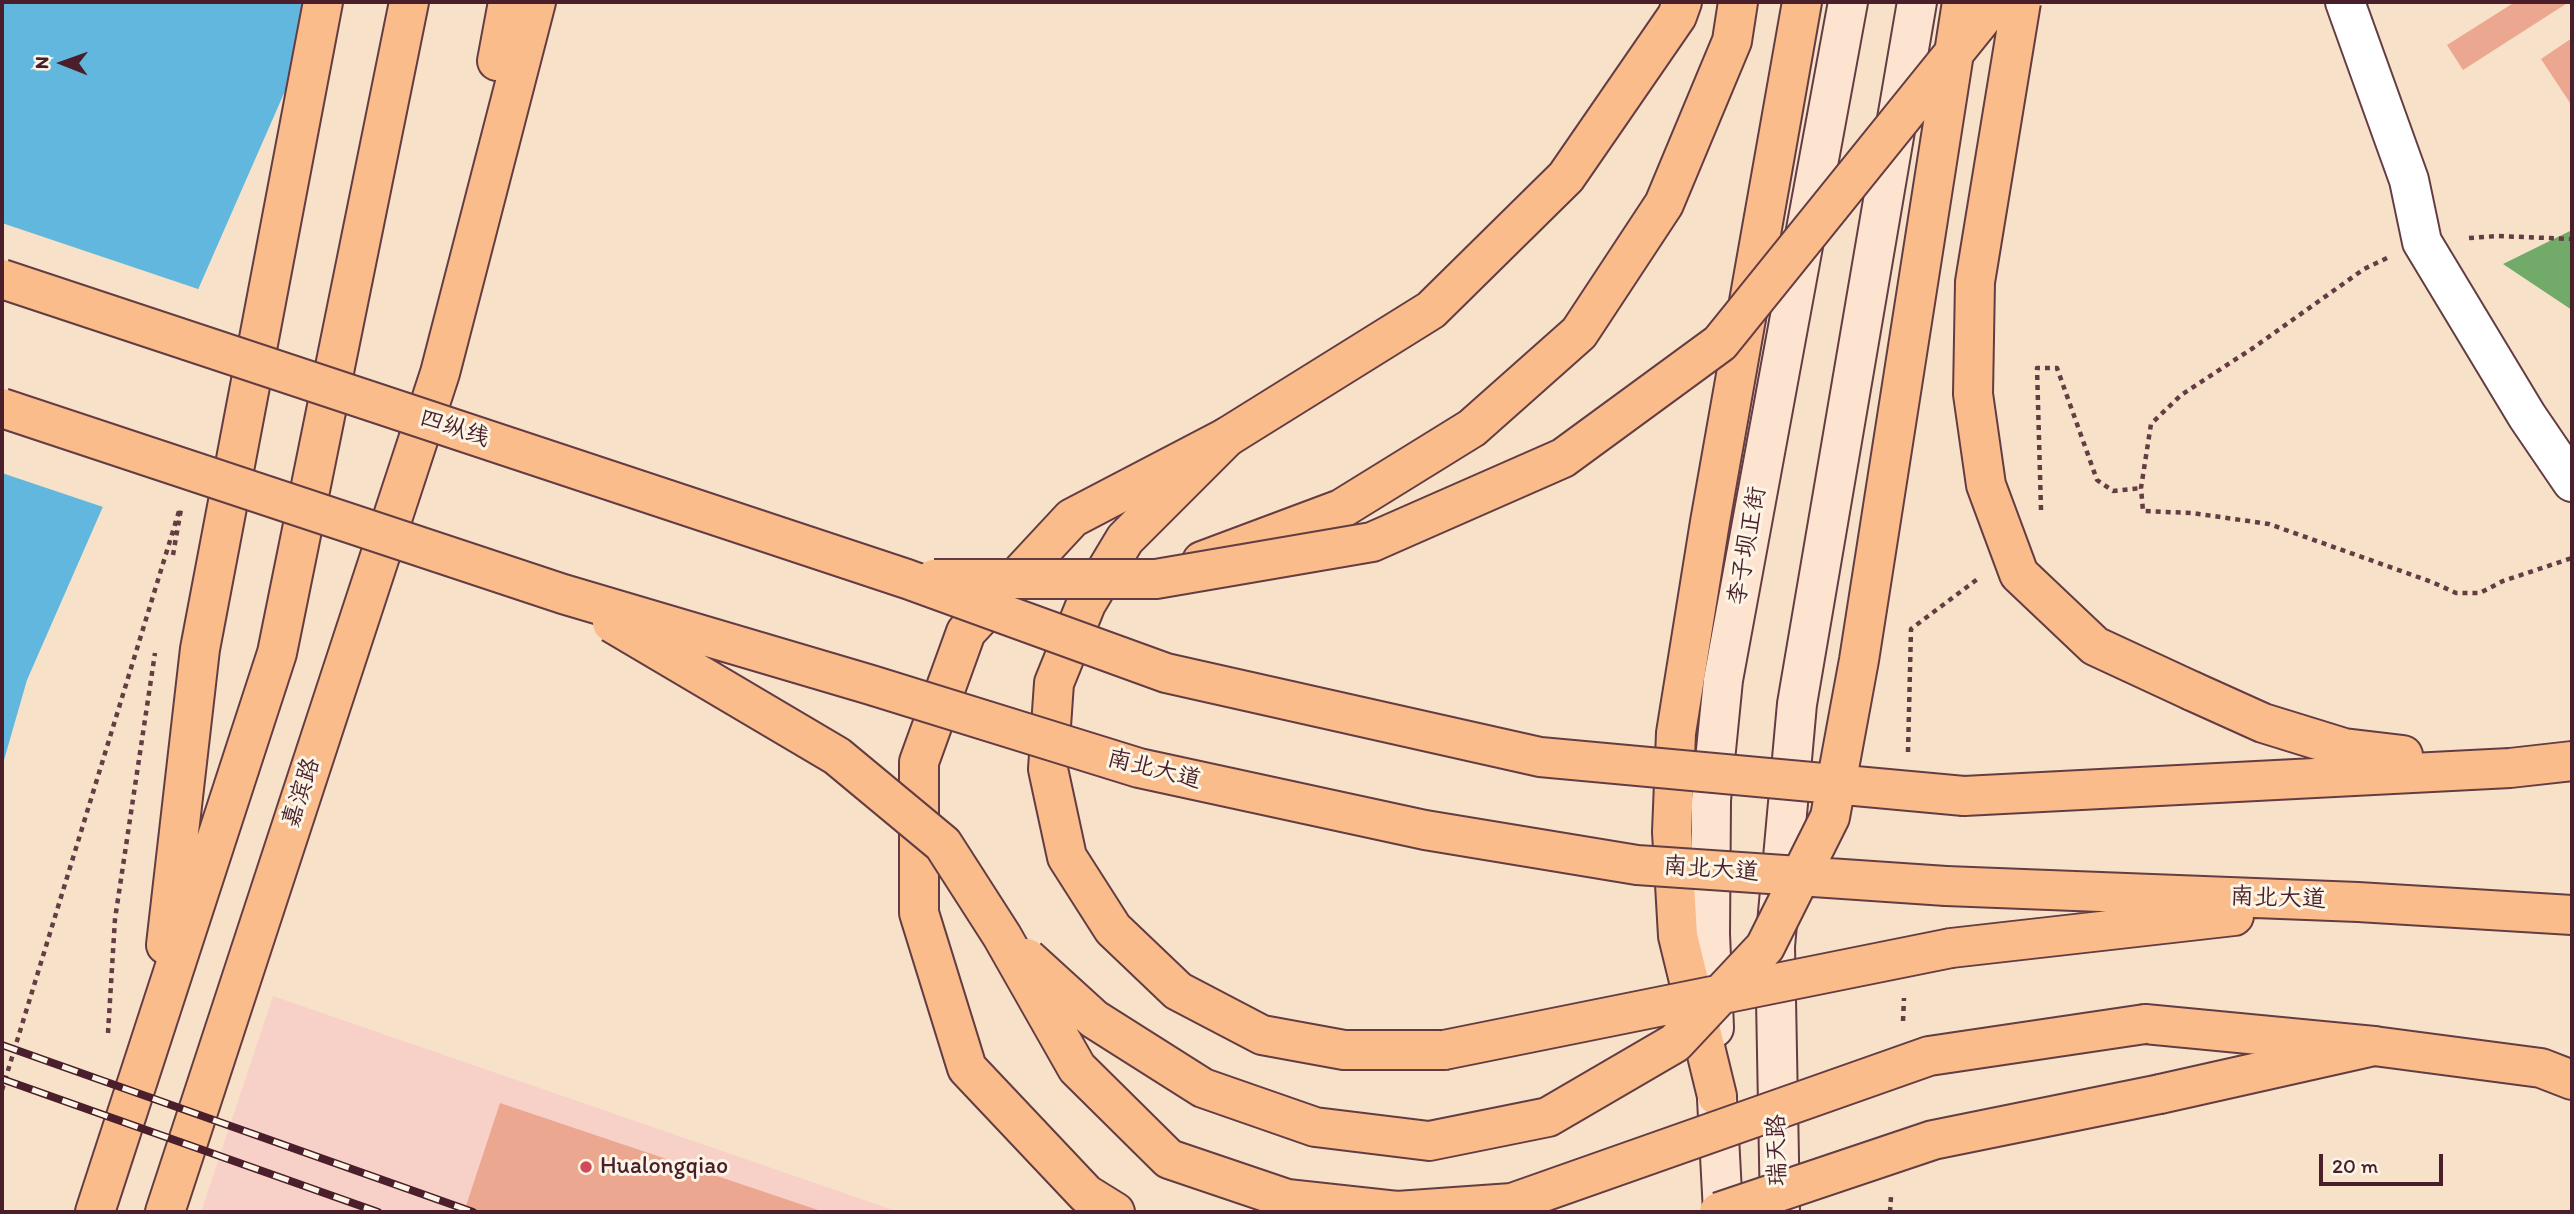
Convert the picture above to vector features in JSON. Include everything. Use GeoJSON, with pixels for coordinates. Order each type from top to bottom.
{"type":"FeatureCollection","features":[{"type":"Feature","properties":{"kind":"main road"},"geometry":{"type":"LineString","coordinates":[[156,1031],[200,649],[323,2]]}},
{"type":"Feature","properties":{"kind":"main road"},"geometry":{"type":"LineString","coordinates":[[95,1212],[156,1031],[276,653],[409,2]]}},
{"type":"Feature","properties":{"kind":"main road"},"geometry":{"type":"LineString","coordinates":[[440,373],[508,2]]}},
{"type":"Feature","properties":{"kind":"main road"},"geometry":{"type":"LineString","coordinates":[[440,373],[536,2]]}},
{"type":"Feature","properties":{"kind":"main road"},"geometry":{"type":"LineString","coordinates":[[1115,1212],[1086,1194],[967,1068],[919,913],[919,762],[966,632],[1072,519],[1227,437],[1431,310],[1566,177],[1677,16],[1682,2]]}},
{"type":"Feature","properties":{"kind":"main road"},"geometry":{"type":"LineString","coordinates":[[1156,579],[1341,509],[1472,428],[1579,334],[1664,205],[1732,41],[1738,2]]}},
{"type":"Feature","properties":{"kind":"main road"},"geometry":{"type":"LineString","coordinates":[[1802,2],[1710,522],[1676,733],[1671,832],[1678,936],[1717,1096],[1721,1212],[1933,1140],[2160,1094],[2374,1045]]}},
{"type":"Feature","properties":{"kind":"main road","name":"李子坝正街"},"geometry":{"type":"LineString","coordinates":[[1717,1096],[1710,934],[1712,800],[1723,680],[1848,2]]}},
{"type":"Feature","properties":{"kind":"main road","name":"瑞天路"},"geometry":{"type":"LineString","coordinates":[[1780,1212],[1775,946],[1797,704],[1917,2]]}},
{"type":"Feature","properties":{"kind":"main road"},"geometry":{"type":"LineString","coordinates":[[1002,936],[1094,1019],[1203,1088],[1315,1127],[1429,1141],[1548,1117],[1675,1043],[1765,947],[1830,817],[1859,660],[1962,2]]}},
{"type":"Feature","properties":{"kind":"main road"},"geometry":{"type":"LineString","coordinates":[[907,579],[1156,579],[1372,542],[1563,458],[1720,343],[1987,12],[2002,2]]}},
{"type":"Feature","properties":{"kind":"main road"},"geometry":{"type":"LineString","coordinates":[[2021,2],[1975,282],[1973,394],[1986,485],[2019,574],[2095,646],[2263,723],[2344,748],[2510,768]]}},
{"type":"Feature","properties":{"kind":"main road","name":"四纵线"},"geometry":{"type":"LineString","coordinates":[[2,279],[907,579]]}},
{"type":"Feature","properties":{"kind":"main road","name":"嘉滨路"},"geometry":{"type":"LineString","coordinates":[[164,1212],[440,373]]}},
{"type":"Feature","properties":{"kind":"main road"},"geometry":{"type":"LineString","coordinates":[[2,408],[563,594],[837,756],[943,844],[1002,936],[1077,1068],[1169,1158],[1287,1199],[1397,1212],[1512,1203],[1929,1056],[2146,1024],[2374,1045],[2541,1068],[2572,1080]]}},
{"type":"Feature","properties":{"kind":"main road"},"geometry":{"type":"LineString","coordinates":[[1227,437],[1125,539],[1086,604],[1055,683],[1048,769],[1067,857],[1113,929],[1178,991],[1262,1035],[1344,1050],[1444,1050],[1951,948],[2358,902]]}},
{"type":"Feature","properties":{"kind":"main road"},"geometry":{"type":"LineString","coordinates":[[907,579],[1166,673],[1540,757],[1964,796],[2510,768],[2572,761]]}},
{"type":"Feature","properties":{"kind":"main road","name":"南北大道"},"geometry":{"type":"LineString","coordinates":[[563,594],[1139,768],[1425,830],[1637,865],[1946,886],[2358,902],[2572,915]]}},
{"type":"Feature","properties":{"kind":"street"},"geometry":{"type":"LineString","coordinates":[[2345,2],[2409,180],[2422,243],[2527,416],[2572,482]]}},
{"type":"Feature","properties":{"kind":"path"},"geometry":{"type":"LineString","coordinates":[[2422,243],[2498,236],[2572,239]]}},
{"type":"Feature","properties":{"kind":"path"},"geometry":{"type":"LineString","coordinates":[[2364,269],[2253,348],[2181,395],[2151,424],[2141,488],[2143,511],[2192,513],[2269,524],[2456,593],[2480,593],[2503,581],[2572,558]]}},
{"type":"Feature","properties":{"kind":"path"},"geometry":{"type":"LineString","coordinates":[[2041,519],[2037,368],[2057,368],[2097,480],[2113,491],[2141,488]]}},
{"type":"Feature","properties":{"kind":"path"},"geometry":{"type":"LineString","coordinates":[[2,1090],[183,498],[172,562]]}},
{"type":"Feature","properties":{"kind":"path"},"geometry":{"type":"LineString","coordinates":[[107,1043],[115,919],[156,652]]}},
{"type":"Feature","properties":{"kind":"shaded area"},"geometry":{"type":"Polygon","coordinates":[[[273,996],[899,1212],[201,1212],[273,996]]]}},
{"type":"Feature","properties":{"kind":"green space"},"geometry":{"type":"Polygon","coordinates":[[[2572,230],[2572,310],[2503,264],[2572,230]]]}},
{"type":"Feature","properties":{"kind":"water"},"geometry":{"type":"Polygon","coordinates":[[[2,2],[324,2],[27,680],[2,767],[2,2]]]}},
{"type":"Feature","properties":{"kind":"pier"},"geometry":{"type":"Polygon","coordinates":[[[2,223],[201,290],[106,508],[2,473],[2,223]]]}},
{"type":"Feature","properties":{"kind":"building"},"geometry":{"type":"Polygon","coordinates":[[[2515,2],[2569,2],[2463,70],[2447,45],[2515,2]]]}},
{"type":"Feature","properties":{"kind":"building"},"geometry":{"type":"Polygon","coordinates":[[[2572,38],[2572,106],[2541,59],[2572,38]]]}},
{"type":"Feature","properties":{"kind":"building","name":"Hualongqiao"},"geometry":{"type":"Polygon","coordinates":[[[500,1103],[824,1212],[464,1212],[500,1103]]]}},
{"type":"Feature","properties":{"kind":"railway"},"geometry":{"type":"LineString","coordinates":[[2,1045],[473,1212]]}},
{"type":"Feature","properties":{"kind":"railway"},"geometry":{"type":"LineString","coordinates":[[2,1079],[378,1212]]}},
{"type":"Feature","properties":{"kind":"place","name":"Hualongqiao"},"geometry":{"type":"Point","coordinates":[586,1167]}}]}
